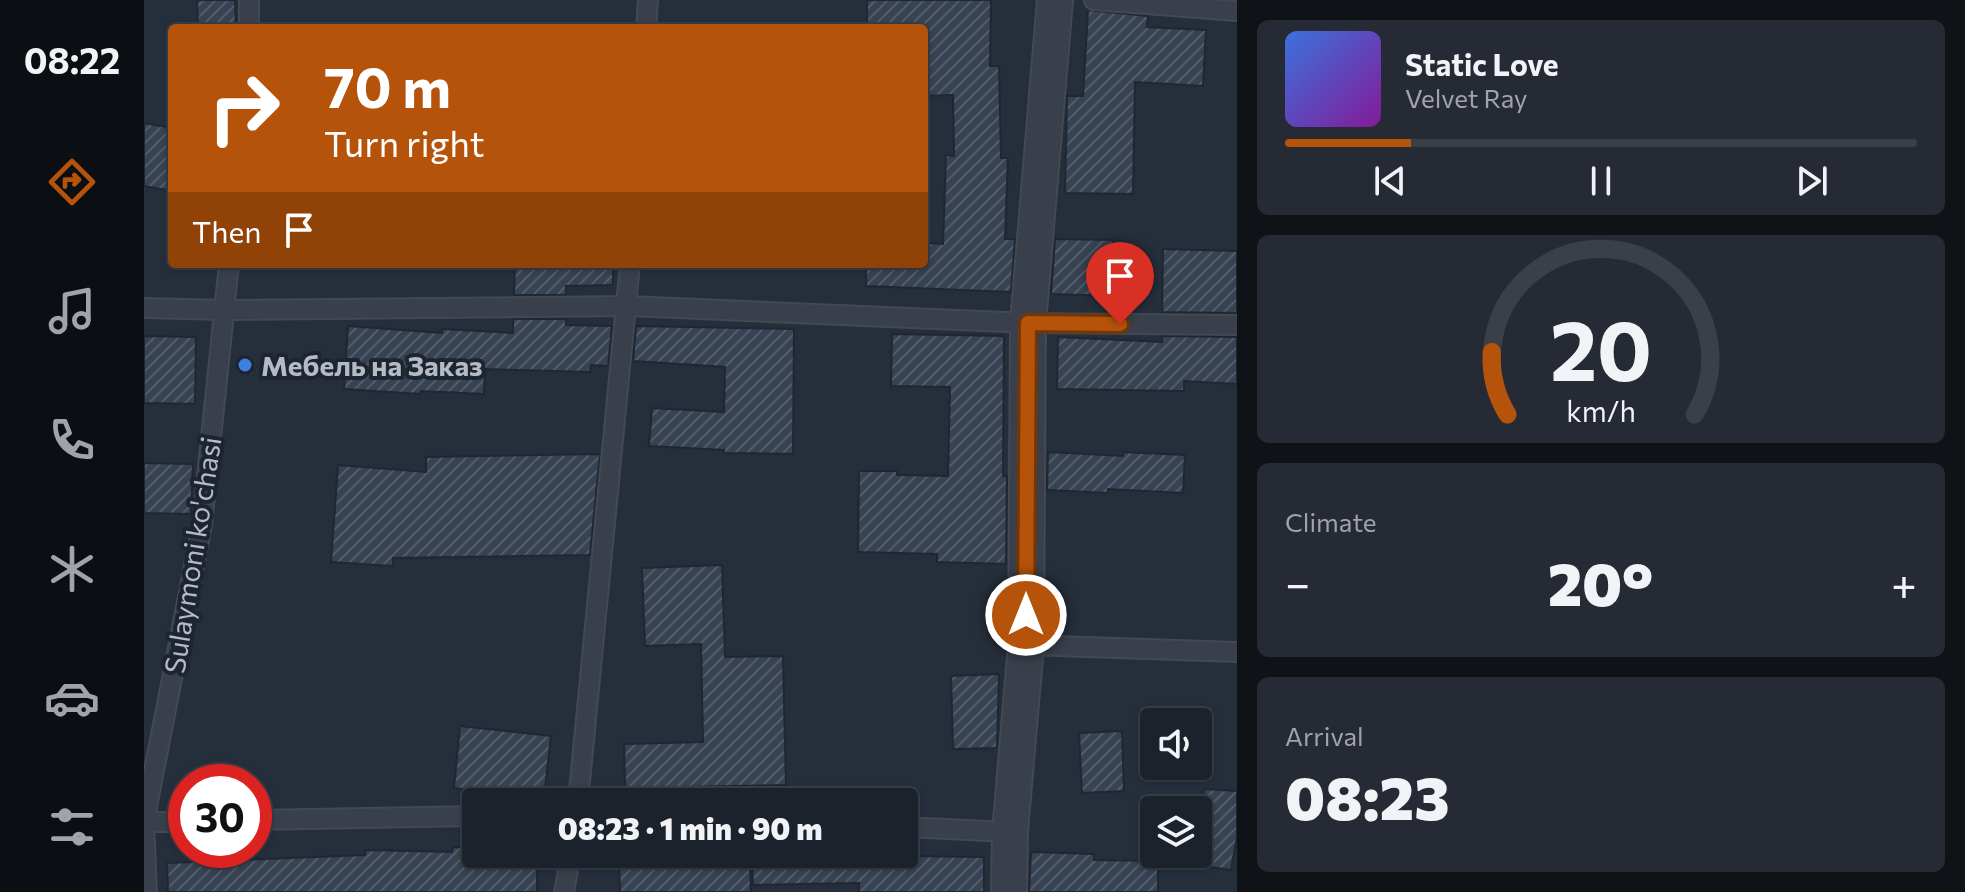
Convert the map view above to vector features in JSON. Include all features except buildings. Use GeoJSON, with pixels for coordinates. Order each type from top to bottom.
{"type":"FeatureCollection","features":[{"type":"Feature","properties":{"kind":"street"},"geometry":{"type":"LineString","coordinates":[[1009,892],[1010,832],[1026,645],[1028,323],[1055,0]]}},
{"type":"Feature","properties":{"kind":"lane"},"geometry":{"type":"LineString","coordinates":[[249,0],[249,24]]}},
{"type":"Feature","properties":{"kind":"lane"},"geometry":{"type":"LineString","coordinates":[[646,24],[648,0]]}},
{"type":"Feature","properties":{"kind":"lane"},"geometry":{"type":"LineString","coordinates":[[1094,0],[1237,11]]}},
{"type":"Feature","properties":{"kind":"lane","name":"Sulaymoni ko'chasi"},"geometry":{"type":"LineString","coordinates":[[147,892],[144,822],[202,525],[229,268]]}},
{"type":"Feature","properties":{"kind":"lane"},"geometry":{"type":"LineString","coordinates":[[579,788],[630,268]]}},
{"type":"Feature","properties":{"kind":"lane"},"geometry":{"type":"LineString","coordinates":[[144,308],[628,306],[1028,323],[1237,325]]}},
{"type":"Feature","properties":{"kind":"lane"},"geometry":{"type":"LineString","coordinates":[[1026,645],[1237,652]]}},
{"type":"Feature","properties":{"kind":"lane"},"geometry":{"type":"LineString","coordinates":[[272,820],[462,816]]}},
{"type":"Feature","properties":{"kind":"lane"},"geometry":{"type":"LineString","coordinates":[[144,822],[168,822]]}},
{"type":"Feature","properties":{"kind":"lane"},"geometry":{"type":"LineString","coordinates":[[918,828],[1010,832]]}},
{"type":"Feature","properties":{"kind":"lane"},"geometry":{"type":"LineString","coordinates":[[564,892],[568,868]]}},
{"type":"Feature","properties":{"kind":"place","name":"Мебель на Заказ"},"geometry":{"type":"Point","coordinates":[245,365]}},
{"type":"Feature","properties":{"kind":"route"},"geometry":{"type":"LineString","coordinates":[[1026,615],[1028,323],[1120,324]]}}]}
